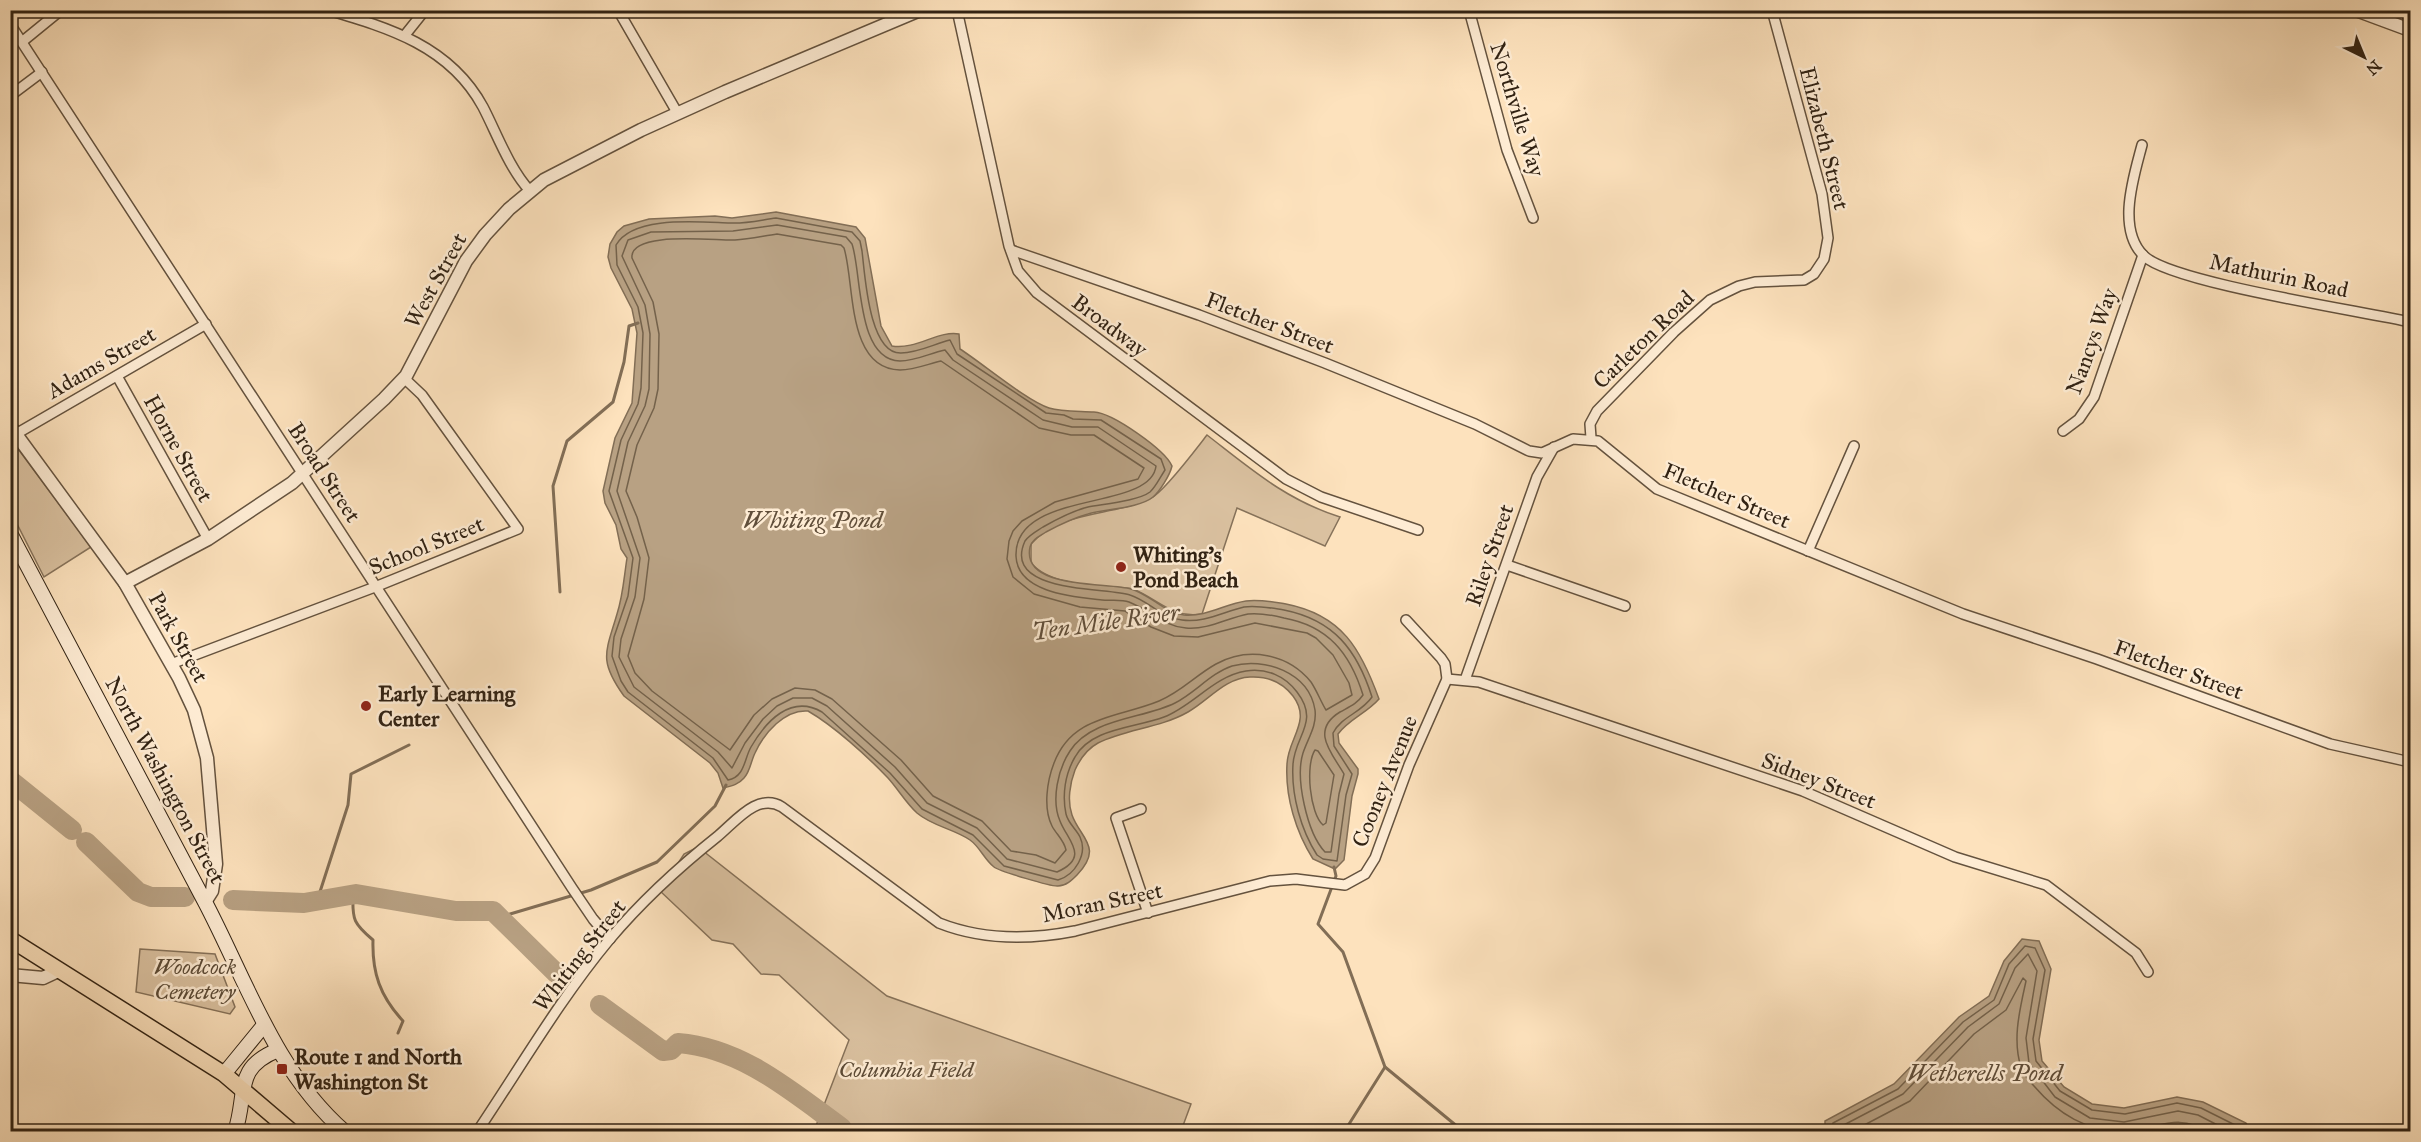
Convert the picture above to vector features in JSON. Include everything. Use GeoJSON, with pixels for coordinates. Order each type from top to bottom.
{"type":"FeatureCollection","features":[{"type":"Feature","properties":{"kind":"main road","name":"North Washington Street"},"geometry":{"type":"LineString","coordinates":[[10,533],[205,902],[278,1050]]}},
{"type":"Feature","properties":{"kind":"main road"},"geometry":{"type":"LineString","coordinates":[[10,939],[224,1074],[292,1131]]}},
{"type":"Feature","properties":{"kind":"main road"},"geometry":{"type":"LineString","coordinates":[[224,1074],[264,1025]]}},
{"type":"Feature","properties":{"kind":"main road"},"geometry":{"type":"LineString","coordinates":[[235,1131],[245,1091],[245,1077],[249,1068],[257,1060],[278,1050],[311,1098],[345,1131]]}},
{"type":"Feature","properties":{"kind":"street"},"geometry":{"type":"LineString","coordinates":[[22,41],[61,10]]}},
{"type":"Feature","properties":{"kind":"street"},"geometry":{"type":"LineString","coordinates":[[328,10],[405,35],[432,50],[471,87],[530,191]]}},
{"type":"Feature","properties":{"kind":"street"},"geometry":{"type":"LineString","coordinates":[[405,35],[425,10]]}},
{"type":"Feature","properties":{"kind":"street"},"geometry":{"type":"LineString","coordinates":[[618,10],[678,114]]}},
{"type":"Feature","properties":{"kind":"street","name":"West Street"},"geometry":{"type":"LineString","coordinates":[[125,583],[208,540],[303,474],[404,378],[466,261],[485,235],[530,191],[561,171],[678,114],[920,10]]}},
{"type":"Feature","properties":{"kind":"street","name":"Broadway"},"geometry":{"type":"LineString","coordinates":[[957,10],[1011,250],[1018,271],[1036,293],[1269,468],[1321,497],[1418,530]]}},
{"type":"Feature","properties":{"kind":"street","name":"Northville Way"},"geometry":{"type":"LineString","coordinates":[[1468,10],[1507,150],[1533,218]]}},
{"type":"Feature","properties":{"kind":"street","name":"Elizabeth Street"},"geometry":{"type":"LineString","coordinates":[[1772,10],[1825,211],[1826,249],[1824,259],[1814,274]]}},
{"type":"Feature","properties":{"kind":"street"},"geometry":{"type":"LineString","coordinates":[[2356,10],[2410,30]]}},
{"type":"Feature","properties":{"kind":"street","name":"Broad Street"},"geometry":{"type":"LineString","coordinates":[[10,24],[585,908],[610,939]]}},
{"type":"Feature","properties":{"kind":"street"},"geometry":{"type":"LineString","coordinates":[[10,96],[42,72]]}},
{"type":"Feature","properties":{"kind":"street"},"geometry":{"type":"LineString","coordinates":[[2142,145],[2128,202],[2128,216],[2142,255]]}},
{"type":"Feature","properties":{"kind":"street","name":"Fletcher Street"},"geometry":{"type":"LineString","coordinates":[[1011,250],[1199,315],[1325,363],[1475,424],[1528,451],[1542,453],[1573,439],[1591,438],[1607,447],[1638,476],[1657,489],[1963,614],[2097,659],[2330,744],[2410,762]]}},
{"type":"Feature","properties":{"kind":"street","name":"Mathurin Road"},"geometry":{"type":"LineString","coordinates":[[2142,255],[2156,264],[2192,276],[2410,322]]}},
{"type":"Feature","properties":{"kind":"street","name":"Nancys Way"},"geometry":{"type":"LineString","coordinates":[[2063,431],[2079,419],[2094,397],[2142,255]]}},
{"type":"Feature","properties":{"kind":"street","name":"Carleton Road"},"geometry":{"type":"LineString","coordinates":[[1591,438],[1590,424],[1597,411],[1674,332],[1710,300],[1739,286],[1755,282],[1804,280],[1814,274]]}},
{"type":"Feature","properties":{"kind":"street","name":"Adams Street"},"geometry":{"type":"LineString","coordinates":[[14,430],[117,376],[206,324]]}},
{"type":"Feature","properties":{"kind":"street","name":"Horne Street"},"geometry":{"type":"LineString","coordinates":[[117,376],[208,540]]}},
{"type":"Feature","properties":{"kind":"street","name":"School Street"},"geometry":{"type":"LineString","coordinates":[[171,664],[375,587],[518,529],[422,395],[404,378]]}},
{"type":"Feature","properties":{"kind":"street","name":"Park Street"},"geometry":{"type":"LineString","coordinates":[[14,430],[125,583],[171,664],[196,717],[207,758],[216,864],[212,891],[205,902]]}},
{"type":"Feature","properties":{"kind":"street","name":"Riley Street"},"geometry":{"type":"LineString","coordinates":[[1464,680],[1537,477],[1555,446]]}},
{"type":"Feature","properties":{"kind":"street"},"geometry":{"type":"LineString","coordinates":[[1808,551],[1854,446]]}},
{"type":"Feature","properties":{"kind":"street"},"geometry":{"type":"LineString","coordinates":[[1507,565],[1625,606]]}},
{"type":"Feature","properties":{"kind":"street"},"geometry":{"type":"LineString","coordinates":[[1406,620],[1441,658],[1445,664],[1447,679]]}},
{"type":"Feature","properties":{"kind":"street","name":"Sidney Street"},"geometry":{"type":"LineString","coordinates":[[1447,679],[1464,680],[1533,700],[1803,791],[1954,857],[2046,885],[2136,954],[2148,972]]}},
{"type":"Feature","properties":{"kind":"street","name":"Cooney Avenue"},"geometry":{"type":"LineString","coordinates":[[1270,881],[1296,879],[1352,884],[1370,868],[1412,756],[1447,679]]}},
{"type":"Feature","properties":{"kind":"street","name":"Moran Street"},"geometry":{"type":"LineString","coordinates":[[764,802],[770,801],[782,807],[914,905],[939,922],[959,931],[994,936],[1045,937],[1270,881]]}},
{"type":"Feature","properties":{"kind":"street","name":"Whiting Street"},"geometry":{"type":"LineString","coordinates":[[477,1131],[610,939],[687,861],[747,812],[764,802]]}},
{"type":"Feature","properties":{"kind":"street"},"geometry":{"type":"LineString","coordinates":[[1141,809],[1116,818],[1148,913]]}},
{"type":"Feature","properties":{"kind":"street"},"geometry":{"type":"LineString","coordinates":[[10,975],[43,978],[60,970]]}},
{"type":"Feature","properties":{"kind":"green space"},"geometry":{"type":"Polygon","coordinates":[[[1207,435],[1286,493],[1340,517],[1325,546],[1237,508],[1202,614],[1191,615],[1174,611],[1133,589],[1078,584],[1057,579],[1038,570],[1031,563],[1031,544],[1058,525],[1073,519],[1136,504],[1157,494],[1180,470],[1207,435]]]}},
{"type":"Feature","properties":{"kind":"green space"},"geometry":{"type":"Polygon","coordinates":[[[10,438],[91,547],[44,577],[11,512],[10,438]]]}},
{"type":"Feature","properties":{"kind":"green space","name":"Columbia Field"},"geometry":{"type":"Polygon","coordinates":[[[698,847],[887,996],[1191,1104],[1181,1131],[814,1131],[849,1040],[779,975],[761,974],[733,944],[712,940],[660,891],[684,854],[698,847]]]}},
{"type":"Feature","properties":{"kind":"green space","name":"Woodcock Cemetery"},"geometry":{"type":"Polygon","coordinates":[[[140,949],[215,954],[235,1007],[230,1014],[136,992],[140,949]]]}},
{"type":"Feature","properties":{"kind":"water","name":"Whiting Pond"},"geometry":{"type":"Polygon","coordinates":[[[776,212],[856,227],[865,238],[881,326],[892,346],[910,345],[943,335],[959,334],[960,349],[1029,398],[1049,408],[1103,414],[1125,425],[1149,442],[1167,459],[1172,466],[1169,474],[1159,491],[1147,501],[1077,518],[1051,529],[1034,540],[1030,547],[1031,561],[1039,571],[1068,582],[1131,589],[1170,611],[1184,615],[1200,614],[1246,601],[1286,604],[1322,616],[1347,637],[1365,665],[1379,699],[1338,734],[1339,743],[1358,769],[1358,774],[1352,796],[1344,860],[1335,869],[1313,859],[1297,826],[1288,789],[1287,764],[1288,755],[1298,730],[1300,714],[1298,705],[1289,691],[1269,679],[1250,677],[1233,681],[1188,712],[1155,725],[1109,738],[1087,751],[1075,770],[1069,798],[1072,815],[1088,843],[1089,857],[1077,875],[1061,886],[1036,881],[994,867],[970,840],[917,813],[888,778],[860,751],[808,711],[791,714],[776,724],[759,745],[744,778],[737,784],[723,788],[718,773],[710,763],[624,696],[610,673],[607,656],[621,600],[627,558],[621,549],[616,525],[605,503],[603,491],[615,438],[632,403],[637,333],[632,309],[611,268],[608,257],[610,244],[617,232],[624,226],[649,219],[715,216],[732,218],[776,212]]]}},
{"type":"Feature","properties":{"kind":"water","name":"Wetherells Pond"},"geometry":{"type":"Polygon","coordinates":[[[2022,939],[2039,941],[2051,969],[2039,1040],[2042,1061],[2064,1087],[2092,1104],[2124,1108],[2177,1097],[2203,1102],[2246,1123],[2251,1131],[1825,1131],[1825,1121],[1894,1084],[1959,1017],[1989,996],[2004,961],[2022,939]]]}},
{"type":"Feature","properties":{"kind":"waterway"},"geometry":{"type":"LineString","coordinates":[[560,592],[553,486],[567,441],[613,402],[624,362],[629,326],[638,323]]}},
{"type":"Feature","properties":{"kind":"waterway"},"geometry":{"type":"LineString","coordinates":[[317,901],[348,805],[351,774],[409,745]]}},
{"type":"Feature","properties":{"kind":"waterway","name":"Ten Mile River"},"geometry":{"type":"LineString","coordinates":[[10,780],[72,830]]}},
{"type":"Feature","properties":{"kind":"waterway","name":"Ten Mile River"},"geometry":{"type":"LineString","coordinates":[[500,917],[591,890],[657,862],[715,806],[726,785]]}},
{"type":"Feature","properties":{"kind":"waterway","name":"Ten Mile River"},"geometry":{"type":"LineString","coordinates":[[86,842],[138,892],[151,897],[185,897]]}},
{"type":"Feature","properties":{"kind":"waterway","name":"Ten Mile River"},"geometry":{"type":"LineString","coordinates":[[1334,867],[1336,876],[1318,924],[1343,952],[1385,1067],[1464,1132]]}},
{"type":"Feature","properties":{"kind":"waterway","name":"Ten Mile River"},"geometry":{"type":"LineString","coordinates":[[233,900],[304,903],[356,894],[456,911],[493,911],[556,973]]}},
{"type":"Feature","properties":{"kind":"waterway"},"geometry":{"type":"LineString","coordinates":[[353,895],[356,921],[373,940],[374,963],[379,984],[388,1002],[403,1021],[398,1033]]}},
{"type":"Feature","properties":{"kind":"waterway","name":"Ten Mile River"},"geometry":{"type":"LineString","coordinates":[[600,1005],[663,1051],[671,1050],[678,1043],[723,1053],[745,1062],[785,1086],[842,1128],[843,1132]]}},
{"type":"Feature","properties":{"kind":"waterway"},"geometry":{"type":"LineString","coordinates":[[1344,1132],[1385,1067]]}},
{"type":"Feature","properties":{"kind":"place","name":"Whiting's Pond Beach"},"geometry":{"type":"Point","coordinates":[1121,567]}},
{"type":"Feature","properties":{"kind":"place","name":"Early Learning Center"},"geometry":{"type":"Point","coordinates":[366,706]}},
{"type":"Feature","properties":{"kind":"place","name":"Route 1 and North Washington St"},"geometry":{"type":"Point","coordinates":[282,1069]}}]}
